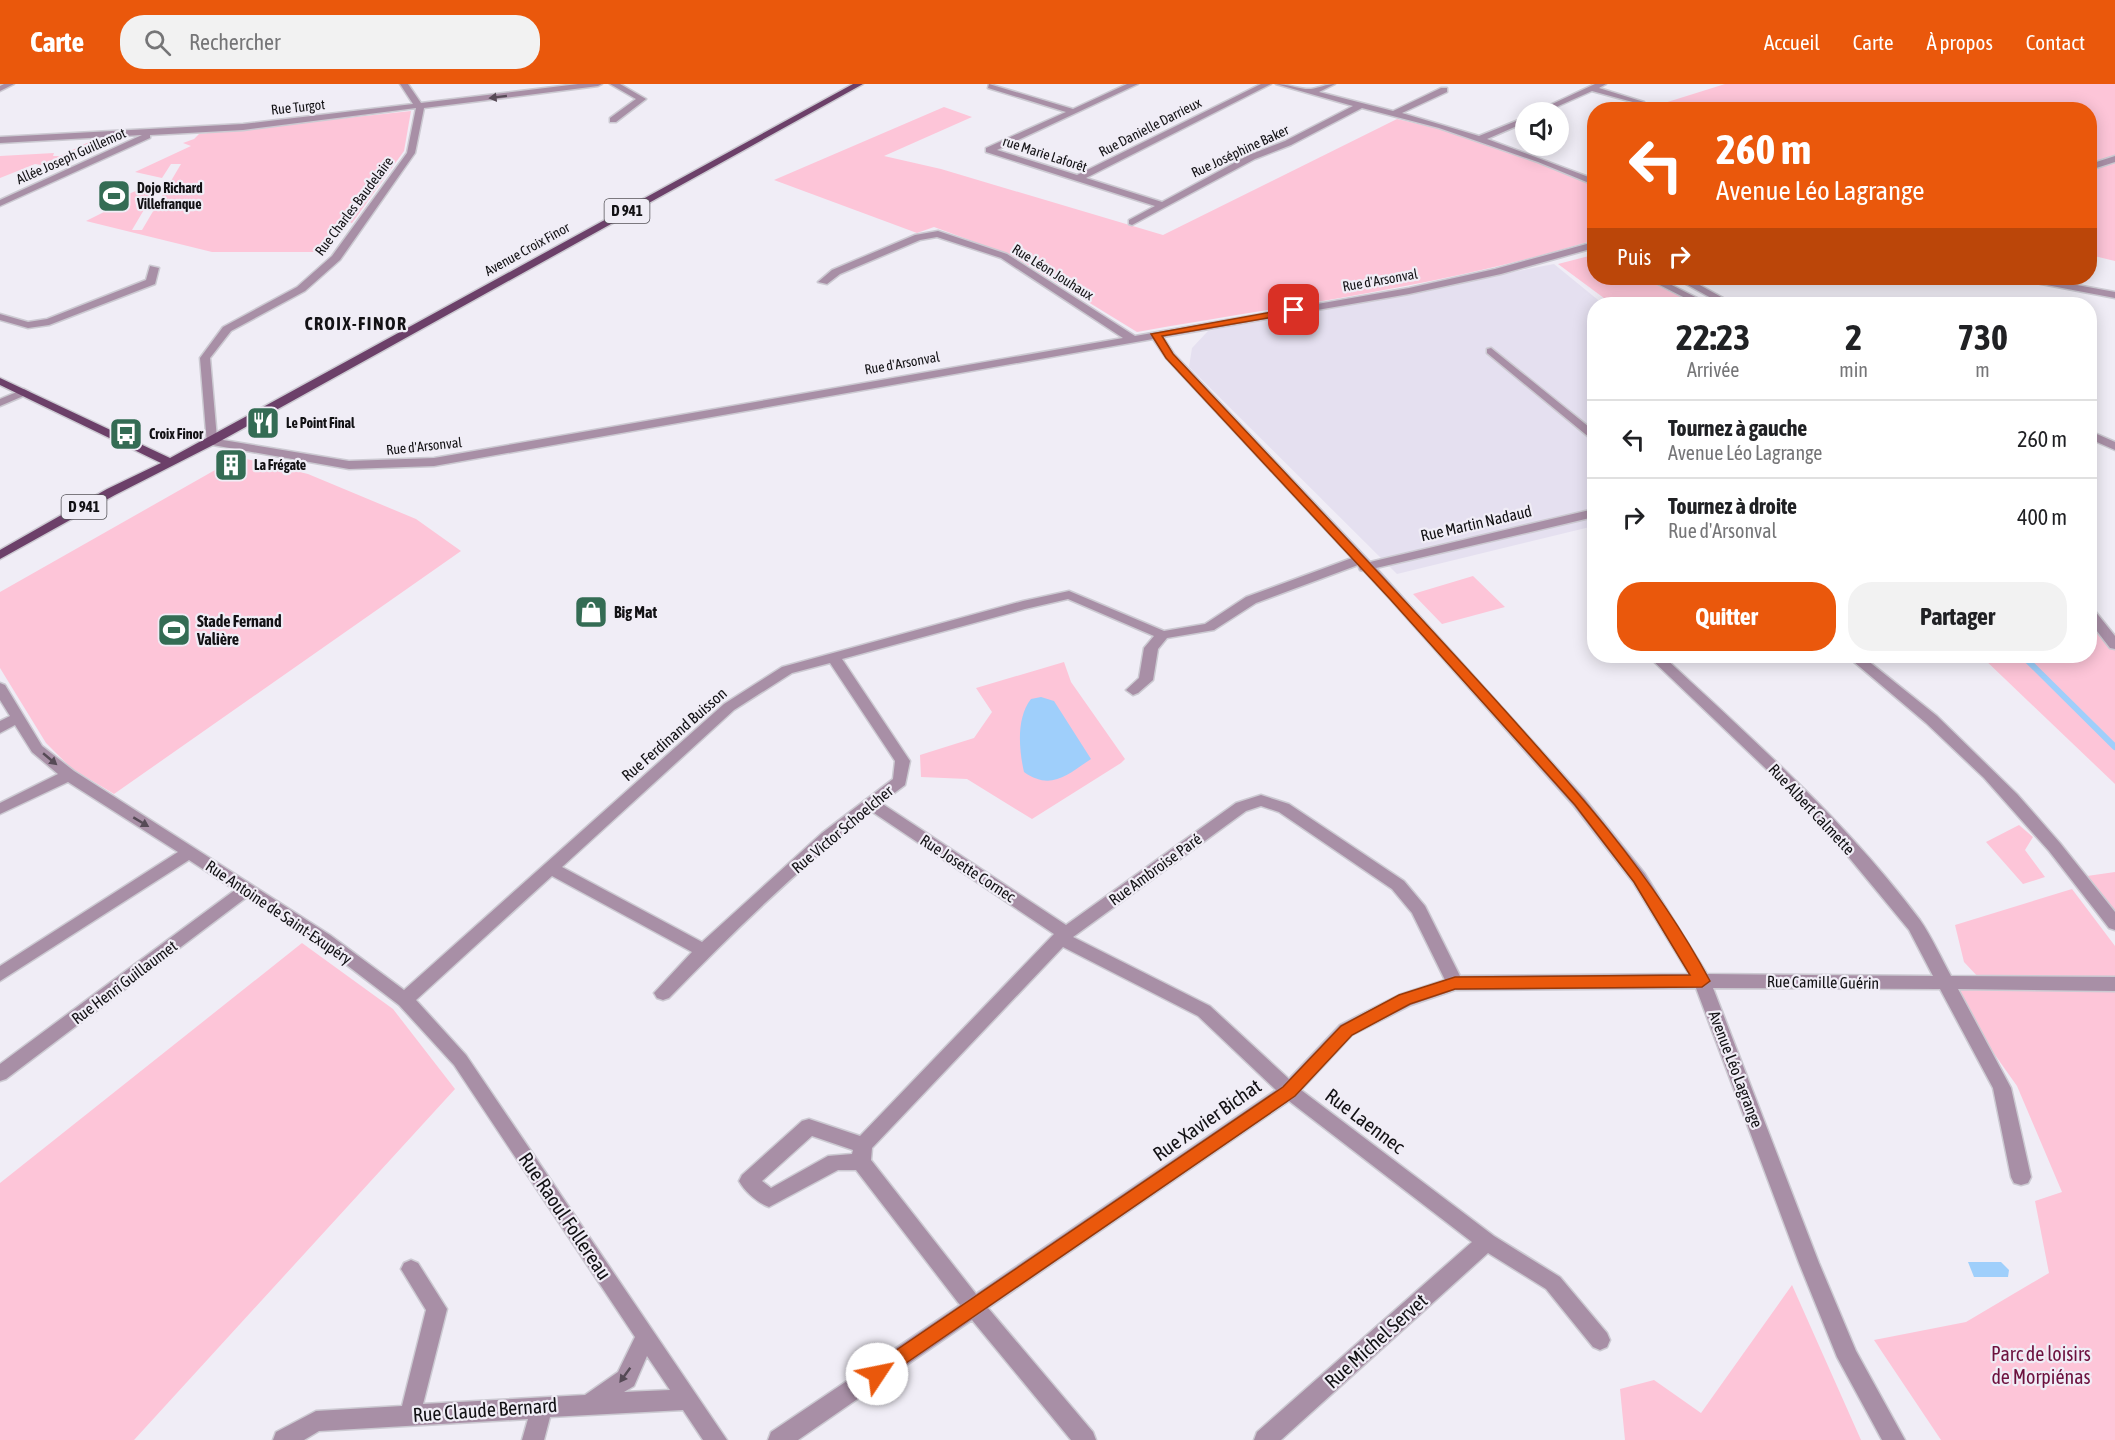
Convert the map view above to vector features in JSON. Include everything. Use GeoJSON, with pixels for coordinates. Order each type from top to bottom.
{"type":"FeatureCollection","features":[{"type":"Feature","properties":{"kind":"main road","name":"Avenue Croix Finor"},"geometry":{"type":"LineString","coordinates":[[210,442],[859,84]]}},
{"type":"Feature","properties":{"kind":"main road"},"geometry":{"type":"LineString","coordinates":[[0,381],[169,462]]}},
{"type":"Feature","properties":{"kind":"main road","name":"D 941"},"geometry":{"type":"LineString","coordinates":[[0,555],[111,492],[210,442]]}},
{"type":"Feature","properties":{"kind":"street"},"geometry":{"type":"LineString","coordinates":[[0,89],[10,84]]}},
{"type":"Feature","properties":{"kind":"street"},"geometry":{"type":"LineString","coordinates":[[404,84],[419,107]]}},
{"type":"Feature","properties":{"kind":"street","name":"Rue Turgot"},"geometry":{"type":"LineString","coordinates":[[0,140],[243,127],[598,84]]}},
{"type":"Feature","properties":{"kind":"street"},"geometry":{"type":"LineString","coordinates":[[613,120],[642,99],[614,84]]}},
{"type":"Feature","properties":{"kind":"street"},"geometry":{"type":"LineString","coordinates":[[991,86],[1072,111],[1134,84]]}},
{"type":"Feature","properties":{"kind":"street","name":"Rue Danielle Darrieux"},"geometry":{"type":"LineString","coordinates":[[1077,179],[1267,84]]}},
{"type":"Feature","properties":{"kind":"street"},"geometry":{"type":"LineString","coordinates":[[1280,84],[1481,138],[1587,179]]}},
{"type":"Feature","properties":{"kind":"street"},"geometry":{"type":"LineString","coordinates":[[1311,92],[1331,84]]}},
{"type":"Feature","properties":{"kind":"street"},"geometry":{"type":"LineString","coordinates":[[1578,84],[1640,102]]}},
{"type":"Feature","properties":{"kind":"street"},"geometry":{"type":"LineString","coordinates":[[1562,102],[1602,84]]}},
{"type":"Feature","properties":{"kind":"street"},"geometry":{"type":"LineString","coordinates":[[1395,114],[1444,90]]}},
{"type":"Feature","properties":{"kind":"street","name":"Rue Joséphine Baker"},"geometry":{"type":"LineString","coordinates":[[1132,222],[1252,157],[1288,143],[1361,105]]}},
{"type":"Feature","properties":{"kind":"street","name":"Rue Charles Baudelaire"},"geometry":{"type":"LineString","coordinates":[[210,442],[205,358],[227,329],[302,289],[336,258],[411,153],[419,124],[419,107]]}},
{"type":"Feature","properties":{"kind":"street","name":"rue Marie Laforêt"},"geometry":{"type":"LineString","coordinates":[[1072,111],[989,150],[1161,205]]}},
{"type":"Feature","properties":{"kind":"street"},"geometry":{"type":"LineString","coordinates":[[1481,138],[1515,123]]}},
{"type":"Feature","properties":{"kind":"street","name":"Allée Joseph Guillemot"},"geometry":{"type":"LineString","coordinates":[[0,202],[151,133]]}},
{"type":"Feature","properties":{"kind":"street"},"geometry":{"type":"LineString","coordinates":[[2097,165],[2115,159]]}},
{"type":"Feature","properties":{"kind":"street","name":"Rue Léon Jouhaux"},"geometry":{"type":"LineString","coordinates":[[823,282],[836,272],[918,237],[938,234],[1004,256],[1131,338]]}},
{"type":"Feature","properties":{"kind":"street","name":"Rue d'Arsonval"},"geometry":{"type":"LineString","coordinates":[[210,442],[349,465],[434,462],[1409,291],[1587,249]]}},
{"type":"Feature","properties":{"kind":"street"},"geometry":{"type":"LineString","coordinates":[[0,317],[28,325],[49,322],[151,282],[154,268]]}},
{"type":"Feature","properties":{"kind":"street"},"geometry":{"type":"LineString","coordinates":[[1665,285],[1690,297]]}},
{"type":"Feature","properties":{"kind":"street"},"geometry":{"type":"LineString","coordinates":[[1693,285],[1716,297]]}},
{"type":"Feature","properties":{"kind":"street"},"geometry":{"type":"LineString","coordinates":[[2063,285],[2115,295]]}},
{"type":"Feature","properties":{"kind":"street","name":"Avenue Léo Lagrange"},"geometry":{"type":"LineString","coordinates":[[1155,334],[1170,356],[1580,802],[1639,879],[1702,981],[1809,1263],[1848,1357],[1894,1440]]}},
{"type":"Feature","properties":{"kind":"street"},"geometry":{"type":"LineString","coordinates":[[1491,351],[1587,430]]}},
{"type":"Feature","properties":{"kind":"street"},"geometry":{"type":"LineString","coordinates":[[0,403],[24,392]]}},
{"type":"Feature","properties":{"kind":"street"},"geometry":{"type":"LineString","coordinates":[[2097,438],[2115,446]]}},
{"type":"Feature","properties":{"kind":"street","name":"Rue Martin Nadaud"},"geometry":{"type":"LineString","coordinates":[[1362,563],[1587,515]]}},
{"type":"Feature","properties":{"kind":"street"},"geometry":{"type":"LineString","coordinates":[[1133,690],[1146,680],[1151,648],[1163,635],[1209,627],[1251,600],[1362,563]]}},
{"type":"Feature","properties":{"kind":"street","name":"Rue Ferdinand Buisson"},"geometry":{"type":"LineString","coordinates":[[405,1000],[729,707],[787,670],[1023,604],[1069,595],[1163,635]]}},
{"type":"Feature","properties":{"kind":"street"},"geometry":{"type":"LineString","coordinates":[[2097,623],[2115,645]]}},
{"type":"Feature","properties":{"kind":"street","name":"Rue Victor Schoelcher"},"geometry":{"type":"LineString","coordinates":[[663,993],[704,951],[828,837],[900,781],[903,761],[833,656]]}},
{"type":"Feature","properties":{"kind":"street","name":"Rue Albert Calmette"},"geometry":{"type":"LineString","coordinates":[[1662,663],[1788,781],[1843,839],[1915,926],[2002,1088],[2021,1177]]}},
{"type":"Feature","properties":{"kind":"street"},"geometry":{"type":"LineString","coordinates":[[1862,663],[1940,727],[1980,764],[2042,831],[2115,924]]}},
{"type":"Feature","properties":{"kind":"street"},"geometry":{"type":"LineString","coordinates":[[0,688],[38,749],[92,792],[190,852]]}},
{"type":"Feature","properties":{"kind":"street"},"geometry":{"type":"LineString","coordinates":[[0,728],[18,717]]}},
{"type":"Feature","properties":{"kind":"street"},"geometry":{"type":"LineString","coordinates":[[0,808],[69,775]]}},
{"type":"Feature","properties":{"kind":"street","name":"Rue Ambroise Paré"},"geometry":{"type":"LineString","coordinates":[[862,1153],[1063,936],[1241,807],[1261,800],[1284,808],[1398,885],[1419,909],[1455,983]]}},
{"type":"Feature","properties":{"kind":"street","name":"Rue Josette Cornec"},"geometry":{"type":"LineString","coordinates":[[871,804],[1063,936]]}},
{"type":"Feature","properties":{"kind":"street","name":"Rue Antoine de Saint-Exupéry"},"geometry":{"type":"LineString","coordinates":[[0,974],[190,852],[324,939],[405,1000]]}},
{"type":"Feature","properties":{"kind":"street"},"geometry":{"type":"LineString","coordinates":[[551,868],[704,951]]}},
{"type":"Feature","properties":{"kind":"street","name":"Rue Henri Guillaumet"},"geometry":{"type":"LineString","coordinates":[[0,1074],[247,889]]}},
{"type":"Feature","properties":{"kind":"street","name":"Rue Laennec"},"geometry":{"type":"LineString","coordinates":[[1063,936],[1204,1011],[1289,1091],[1487,1242],[1553,1283],[1600,1340]]}},
{"type":"Feature","properties":{"kind":"street","name":"Rue Xavier Bichat"},"geometry":{"type":"LineString","coordinates":[[779,1440],[1289,1091],[1346,1030],[1405,1000],[1455,983],[1702,981]]}},
{"type":"Feature","properties":{"kind":"street","name":"Rue Camille Guérin"},"geometry":{"type":"LineString","coordinates":[[1702,981],[1944,983]]}},
{"type":"Feature","properties":{"kind":"street"},"geometry":{"type":"LineString","coordinates":[[1944,983],[2115,984]]}},
{"type":"Feature","properties":{"kind":"street","name":"Rue Raoul Follereau"},"geometry":{"type":"LineString","coordinates":[[405,1000],[460,1060],[716,1440]]}},
{"type":"Feature","properties":{"kind":"street"},"geometry":{"type":"LineString","coordinates":[[862,1153],[836,1162],[769,1199],[749,1181],[809,1127],[862,1153],[975,1308],[1085,1440]]}},
{"type":"Feature","properties":{"kind":"street","name":"Rue Michel Servet"},"geometry":{"type":"LineString","coordinates":[[1265,1440],[1487,1242]]}},
{"type":"Feature","properties":{"kind":"street"},"geometry":{"type":"LineString","coordinates":[[410,1414],[437,1309],[411,1269]]}},
{"type":"Feature","properties":{"kind":"street"},"geometry":{"type":"LineString","coordinates":[[590,1403],[626,1379],[646,1335]]}},
{"type":"Feature","properties":{"kind":"street","name":"Rue Claude Bernard"},"geometry":{"type":"LineString","coordinates":[[285,1438],[316,1421],[688,1398]]}},
{"type":"Feature","properties":{"kind":"street"},"geometry":{"type":"LineString","coordinates":[[533,1440],[543,1406]]}},
{"type":"Feature","properties":{"kind":"shaded area"},"geometry":{"type":"Polygon","coordinates":[[[1554,264],[1594,297],[1587,297],[1587,528],[1397,574],[1189,367],[1192,348],[1208,331],[1554,264]]]}},
{"type":"Feature","properties":{"kind":"green space"},"geometry":{"type":"Polygon","coordinates":[[[1725,84],[2115,84],[2115,261],[2097,257],[2097,102],[1668,102],[1725,84]]]}},
{"type":"Feature","properties":{"kind":"green space"},"geometry":{"type":"Polygon","coordinates":[[[944,107],[972,117],[884,156],[941,169],[1163,235],[1397,119],[1440,129],[1515,154],[1515,156],[1524,157],[1587,183],[1587,242],[1482,270],[1424,282],[1137,332],[1013,256],[934,227],[917,233],[774,180],[944,107]]]}},
{"type":"Feature","properties":{"kind":"green space"},"geometry":{"type":"Polygon","coordinates":[[[411,111],[404,151],[352,223],[341,223],[316,252],[212,252],[86,221],[129,197],[126,195],[143,188],[158,186],[132,230],[142,230],[181,164],[171,164],[162,178],[135,172],[191,146],[183,143],[194,139],[199,134],[411,111]]]}},
{"type":"Feature","properties":{"kind":"green space"},"geometry":{"type":"Polygon","coordinates":[[[99,139],[41,165],[35,164],[0,178],[0,156],[54,153],[53,156],[60,156],[99,139]]]}},
{"type":"Feature","properties":{"kind":"green space"},"geometry":{"type":"Polygon","coordinates":[[[1587,257],[1587,285],[1657,285],[1681,297],[1603,297],[1558,264],[1587,257]]]}},
{"type":"Feature","properties":{"kind":"green space","name":"Stade Fernand Valière"},"geometry":{"type":"Polygon","coordinates":[[[238,457],[308,474],[416,519],[461,551],[114,794],[71,768],[46,743],[0,668],[0,592],[238,457]]]}},
{"type":"Feature","properties":{"kind":"green space"},"geometry":{"type":"Polygon","coordinates":[[[1473,576],[1505,607],[1442,624],[1413,594],[1473,576]]]}},
{"type":"Feature","properties":{"kind":"green space"},"geometry":{"type":"Polygon","coordinates":[[[2097,617],[2115,636],[2115,784],[1988,663],[2097,663],[2097,617]]]}},
{"type":"Feature","properties":{"kind":"green space"},"geometry":{"type":"Polygon","coordinates":[[[1064,662],[1071,682],[1125,759],[1121,763],[1032,819],[967,779],[921,777],[920,755],[974,738],[992,712],[976,688],[1064,662]]]}},
{"type":"Feature","properties":{"kind":"green space"},"geometry":{"type":"Polygon","coordinates":[[[2019,825],[2033,837],[2025,850],[2045,877],[2023,884],[1986,842],[2019,825]]]}},
{"type":"Feature","properties":{"kind":"green space"},"geometry":{"type":"Polygon","coordinates":[[[2115,872],[2115,924],[2080,877],[2115,872]]]}},
{"type":"Feature","properties":{"kind":"green space"},"geometry":{"type":"Polygon","coordinates":[[[2072,889],[2115,946],[2115,979],[1980,979],[1964,962],[1955,925],[2072,889]]]}},
{"type":"Feature","properties":{"kind":"green space"},"geometry":{"type":"Polygon","coordinates":[[[302,943],[393,1009],[455,1089],[134,1440],[0,1440],[0,1183],[302,943]]]}},
{"type":"Feature","properties":{"kind":"green space","name":"Parc de loisirs de Morpiénas"},"geometry":{"type":"Polygon","coordinates":[[[1944,983],[2115,984],[2115,1440],[1941,1440],[1874,1340],[1966,1322],[2049,1273],[2035,1201],[2062,1192],[2017,1086],[1944,983]]]}},
{"type":"Feature","properties":{"kind":"green space"},"geometry":{"type":"Polygon","coordinates":[[[1792,1285],[1861,1440],[1625,1440],[1620,1389],[1654,1380],[1701,1413],[1792,1285]]]}},
{"type":"Feature","properties":{"kind":"water"},"geometry":{"type":"Polygon","coordinates":[[[1041,697],[1054,701],[1091,759],[1059,779],[1042,780],[1024,772],[1020,734],[1023,715],[1031,699],[1041,697]]]}},
{"type":"Feature","properties":{"kind":"water"},"geometry":{"type":"Polygon","coordinates":[[[1968,1262],[2001,1262],[2009,1270],[2008,1277],[1974,1277],[1968,1262]]]}},
{"type":"Feature","properties":{"kind":"waterway"},"geometry":{"type":"LineString","coordinates":[[2030,663],[2115,747]]}},
{"type":"Feature","properties":{"kind":"place","name":"Dojo Richard Villefranque"},"geometry":{"type":"Point","coordinates":[114,196]}},
{"type":"Feature","properties":{"kind":"place","name":"Le Point Final"},"geometry":{"type":"Point","coordinates":[263,423]}},
{"type":"Feature","properties":{"kind":"place","name":"Croix Finor"},"geometry":{"type":"Point","coordinates":[126,434]}},
{"type":"Feature","properties":{"kind":"place","name":"La Frégate"},"geometry":{"type":"Point","coordinates":[231,465]}},
{"type":"Feature","properties":{"kind":"place","name":"Big Mat"},"geometry":{"type":"Point","coordinates":[591,612]}},
{"type":"Feature","properties":{"kind":"place","name":"Stade Fernand Valière"},"geometry":{"type":"Point","coordinates":[174,630]}},
{"type":"Feature","properties":{"kind":"district","name":"CROIX-FINOR"},"geometry":{"type":"Point","coordinates":[356,324]}},
{"type":"Feature","properties":{"kind":"route"},"geometry":{"type":"LineString","coordinates":[[877,1374],[1289,1091],[1346,1030],[1405,1000],[1455,983],[1702,981],[1639,879],[1580,802],[1395,596],[1365,567],[1170,356],[1155,334],[1294,310]]}}]}
